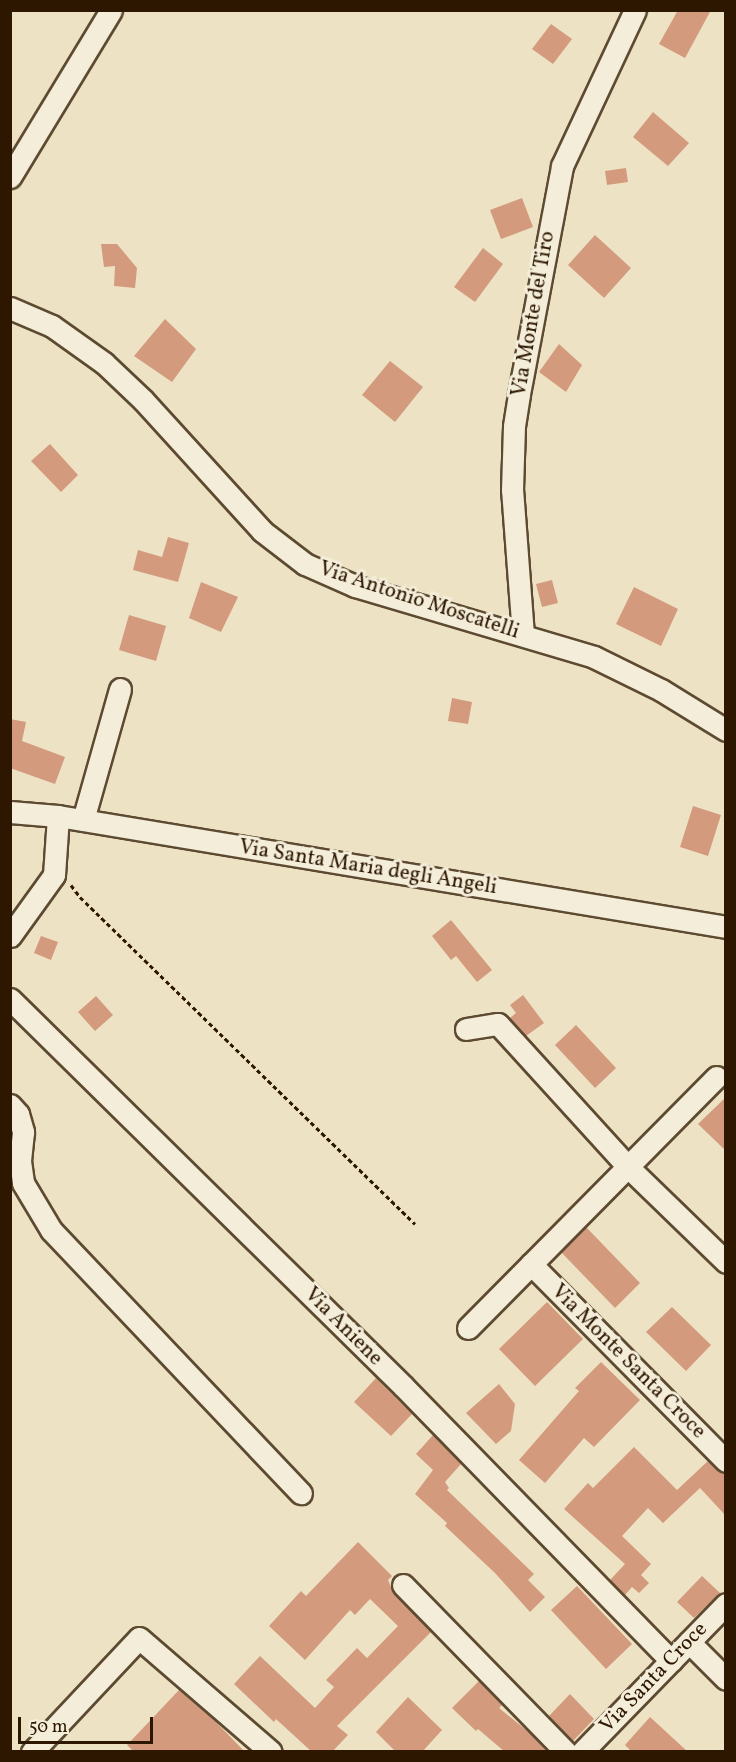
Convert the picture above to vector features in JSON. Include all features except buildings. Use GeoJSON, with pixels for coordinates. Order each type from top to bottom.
{"type":"FeatureCollection","features":[{"type":"Feature","properties":{"kind":"street"},"geometry":{"type":"LineString","coordinates":[[10,177],[111,10]]}},
{"type":"Feature","properties":{"kind":"street","name":"Via Monte del Tiro"},"geometry":{"type":"LineString","coordinates":[[523,635],[512,490],[514,426],[519,394],[562,166],[635,10]]}},
{"type":"Feature","properties":{"kind":"street","name":"Via Antonio Moscatelli"},"geometry":{"type":"LineString","coordinates":[[10,308],[52,326],[76,340],[109,367],[143,399],[262,531],[296,559],[355,585],[523,635],[614,665],[726,730]]}},
{"type":"Feature","properties":{"kind":"street"},"geometry":{"type":"LineString","coordinates":[[83,820],[120,689]]}},
{"type":"Feature","properties":{"kind":"street","name":"Via Santa Maria degli Angeli"},"geometry":{"type":"LineString","coordinates":[[10,812],[83,820],[726,927]]}},
{"type":"Feature","properties":{"kind":"street"},"geometry":{"type":"LineString","coordinates":[[10,936],[54,874],[58,816]]}},
{"type":"Feature","properties":{"kind":"street","name":"Via Aniene"},"geometry":{"type":"LineString","coordinates":[[10,999],[403,1386],[671,1661]]}},
{"type":"Feature","properties":{"kind":"street"},"geometry":{"type":"LineString","coordinates":[[466,1029],[498,1024],[627,1166],[726,1262]]}},
{"type":"Feature","properties":{"kind":"street"},"geometry":{"type":"LineString","coordinates":[[468,1328],[716,1077]]}},
{"type":"Feature","properties":{"kind":"street"},"geometry":{"type":"LineString","coordinates":[[10,1105],[18,1114],[23,1132],[20,1161],[23,1183],[51,1230],[301,1493]]}},
{"type":"Feature","properties":{"kind":"street","name":"Via Monte Santa Croce"},"geometry":{"type":"LineString","coordinates":[[531,1264],[726,1461]]}},
{"type":"Feature","properties":{"kind":"street"},"geometry":{"type":"LineString","coordinates":[[403,1585],[581,1751]]}},
{"type":"Feature","properties":{"kind":"street","name":"Via Santa Croce"},"geometry":{"type":"LineString","coordinates":[[581,1751],[726,1604]]}},
{"type":"Feature","properties":{"kind":"street"},"geometry":{"type":"LineString","coordinates":[[32,1752],[139,1638],[271,1752]]}},
{"type":"Feature","properties":{"kind":"street"},"geometry":{"type":"LineString","coordinates":[[689,1642],[726,1679]]}},
{"type":"Feature","properties":{"kind":"path"},"geometry":{"type":"LineString","coordinates":[[54,861],[80,897],[415,1224]]}}]}
